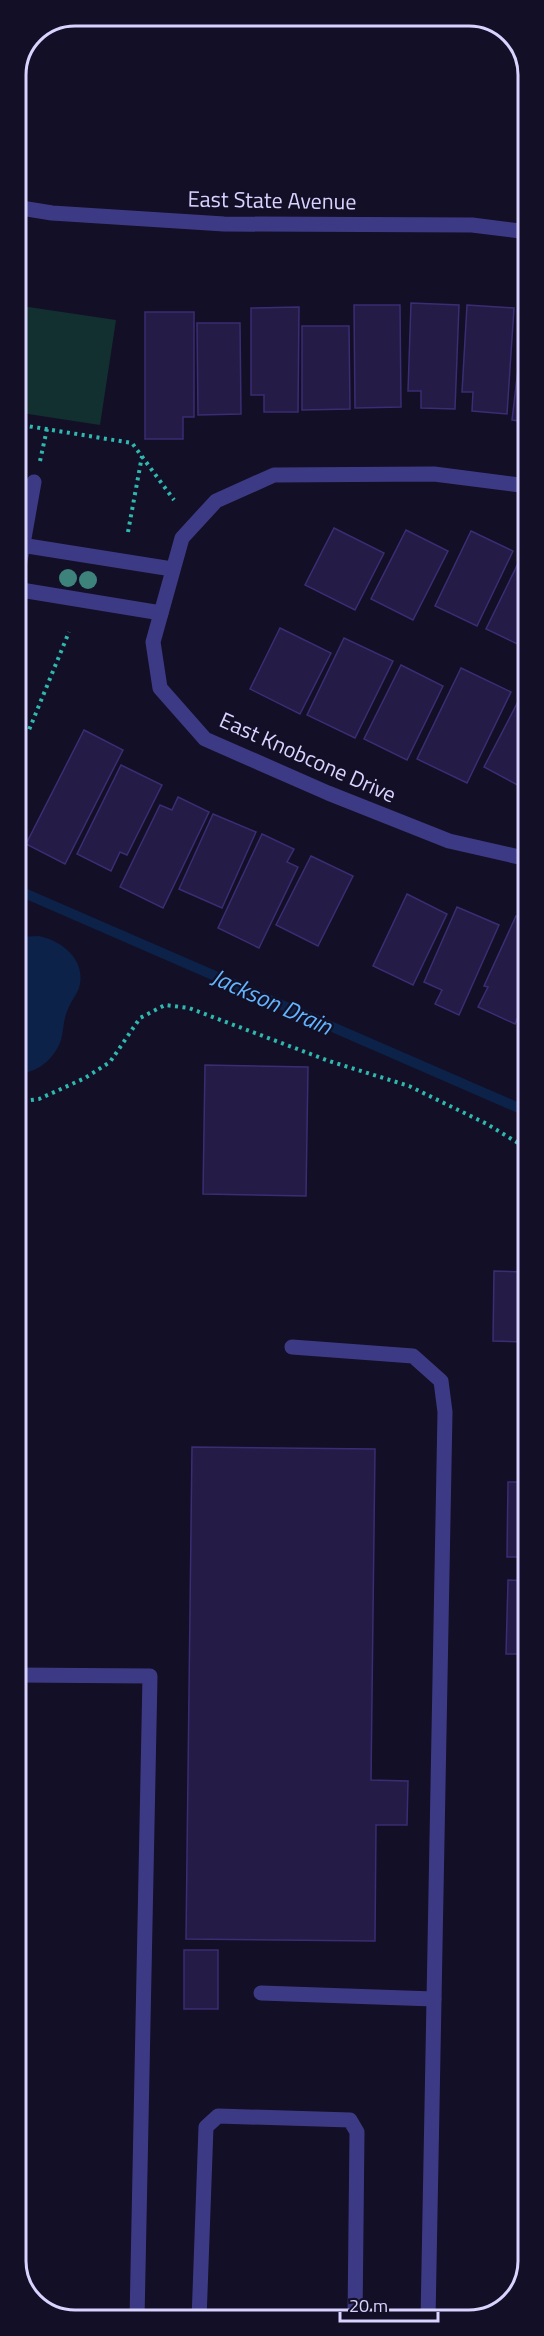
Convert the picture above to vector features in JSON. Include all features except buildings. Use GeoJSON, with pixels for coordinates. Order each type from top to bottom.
{"type":"FeatureCollection","features":[{"type":"Feature","properties":{"kind":"street","name":"East State Avenue"},"geometry":{"type":"LineString","coordinates":[[26,209],[52,213],[224,224],[472,225],[518,231]]}},
{"type":"Feature","properties":{"kind":"street","name":"East Knobcone Drive"},"geometry":{"type":"LineString","coordinates":[[518,485],[434,474],[274,476],[216,501],[182,538],[153,642],[160,688],[206,739],[328,794],[449,841],[518,857]]}},
{"type":"Feature","properties":{"kind":"street"},"geometry":{"type":"LineString","coordinates":[[26,516],[36,477]]}},
{"type":"Feature","properties":{"kind":"street"},"geometry":{"type":"LineString","coordinates":[[26,545],[172,569]]}},
{"type":"Feature","properties":{"kind":"street"},"geometry":{"type":"LineString","coordinates":[[26,591],[161,613]]}},
{"type":"Feature","properties":{"kind":"street"},"geometry":{"type":"LineString","coordinates":[[292,1347],[413,1356],[441,1381],[445,1412],[428,2310]]}},
{"type":"Feature","properties":{"kind":"street"},"geometry":{"type":"LineString","coordinates":[[26,1675],[150,1676],[138,2310]]}},
{"type":"Feature","properties":{"kind":"street"},"geometry":{"type":"LineString","coordinates":[[261,1993],[434,1999]]}},
{"type":"Feature","properties":{"kind":"street"},"geometry":{"type":"LineString","coordinates":[[199,2310],[206,2127],[218,2116],[350,2120],[357,2132],[355,2310]]}},
{"type":"Feature","properties":{"kind":"path"},"geometry":{"type":"LineString","coordinates":[[26,426],[132,443],[174,500]]}},
{"type":"Feature","properties":{"kind":"path"},"geometry":{"type":"LineString","coordinates":[[36,477],[47,429]]}},
{"type":"Feature","properties":{"kind":"path"},"geometry":{"type":"LineString","coordinates":[[128,532],[142,456]]}},
{"type":"Feature","properties":{"kind":"path"},"geometry":{"type":"LineString","coordinates":[[26,730],[69,632]]}},
{"type":"Feature","properties":{"kind":"path"},"geometry":{"type":"LineString","coordinates":[[26,1101],[39,1099],[85,1078],[110,1062],[141,1018],[165,1005],[189,1008],[329,1061],[409,1086],[487,1124],[518,1143]]}},
{"type":"Feature","properties":{"kind":"green space"},"geometry":{"type":"Polygon","coordinates":[[[26,307],[116,320],[100,425],[26,414],[26,307]]]}},
{"type":"Feature","properties":{"kind":"water"},"geometry":{"type":"Polygon","coordinates":[[[39,936],[56,942],[64,948],[76,961],[81,978],[79,988],[66,1013],[61,1040],[54,1054],[37,1069],[26,1073],[26,937],[39,936]]]}},
{"type":"Feature","properties":{"kind":"waterway","name":"Jackson Drain"},"geometry":{"type":"LineString","coordinates":[[26,894],[518,1108]]}}]}
